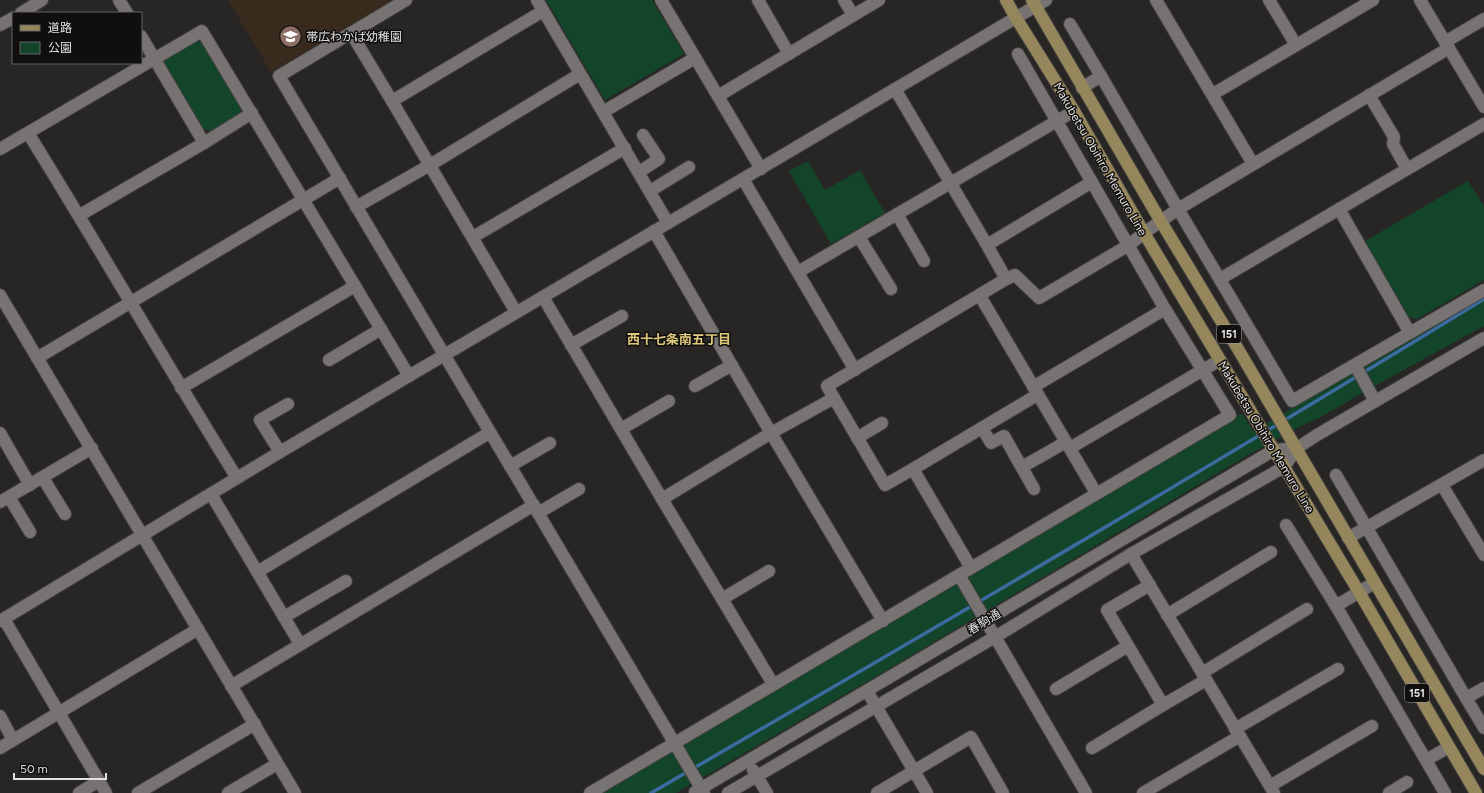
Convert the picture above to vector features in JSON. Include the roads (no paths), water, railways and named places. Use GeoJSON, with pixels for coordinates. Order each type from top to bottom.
{"type":"FeatureCollection","features":[{"type":"Feature","properties":{"kind":"main road","name":"Makubetsu Obihiro Memuro Line"},"geometry":{"type":"LineString","coordinates":[[1006,0],[1359,592],[1476,793]]}},
{"type":"Feature","properties":{"kind":"main road","name":"Makubetsu Obihiro Memuro Line"},"geometry":{"type":"LineString","coordinates":[[1033,3],[1160,220],[1297,448],[1374,583],[1484,769]]}},
{"type":"Feature","properties":{"kind":"street"},"geometry":{"type":"LineString","coordinates":[[23,12],[42,0]]}},
{"type":"Feature","properties":{"kind":"street"},"geometry":{"type":"LineString","coordinates":[[119,0],[126,12]]}},
{"type":"Feature","properties":{"kind":"street"},"geometry":{"type":"LineString","coordinates":[[406,0],[279,76],[445,355],[489,433],[536,509],[675,743],[700,792]]}},
{"type":"Feature","properties":{"kind":"street"},"geometry":{"type":"LineString","coordinates":[[537,0],[668,223]]}},
{"type":"Feature","properties":{"kind":"street"},"geometry":{"type":"LineString","coordinates":[[661,0],[761,169]]}},
{"type":"Feature","properties":{"kind":"street"},"geometry":{"type":"LineString","coordinates":[[758,0],[790,54]]}},
{"type":"Feature","properties":{"kind":"street"},"geometry":{"type":"LineString","coordinates":[[844,0],[853,15]]}},
{"type":"Feature","properties":{"kind":"street"},"geometry":{"type":"LineString","coordinates":[[718,96],[879,0]]}},
{"type":"Feature","properties":{"kind":"street"},"geometry":{"type":"LineString","coordinates":[[106,793],[2,620],[280,452],[1016,18],[1033,3],[1046,0]]}},
{"type":"Feature","properties":{"kind":"street"},"geometry":{"type":"LineString","coordinates":[[1156,0],[1213,94],[1253,164]]}},
{"type":"Feature","properties":{"kind":"street"},"geometry":{"type":"LineString","coordinates":[[1269,0],[1296,45]]}},
{"type":"Feature","properties":{"kind":"street"},"geometry":{"type":"LineString","coordinates":[[1213,94],[1373,0]]}},
{"type":"Feature","properties":{"kind":"street"},"geometry":{"type":"LineString","coordinates":[[1420,0],[1484,107]]}},
{"type":"Feature","properties":{"kind":"street"},"geometry":{"type":"LineString","coordinates":[[392,101],[543,11]]}},
{"type":"Feature","properties":{"kind":"street"},"geometry":{"type":"LineString","coordinates":[[0,25],[12,19]]}},
{"type":"Feature","properties":{"kind":"street"},"geometry":{"type":"LineString","coordinates":[[1165,309],[1035,391],[982,428],[885,486],[827,386],[980,296],[1006,279],[1016,275],[1039,298],[1129,245],[1160,220],[1369,95],[1447,45],[1484,19]]}},
{"type":"Feature","properties":{"kind":"street"},"geometry":{"type":"LineString","coordinates":[[1070,24],[1292,401],[1484,290]]}},
{"type":"Feature","properties":{"kind":"street"},"geometry":{"type":"LineString","coordinates":[[0,148],[202,31],[409,376]]}},
{"type":"Feature","properties":{"kind":"street"},"geometry":{"type":"LineString","coordinates":[[351,33],[516,312]]}},
{"type":"Feature","properties":{"kind":"street"},"geometry":{"type":"LineString","coordinates":[[142,38],[204,143]]}},
{"type":"Feature","properties":{"kind":"street"},"geometry":{"type":"LineString","coordinates":[[590,793],[1230,415],[1165,309],[1018,54]]}},
{"type":"Feature","properties":{"kind":"street"},"geometry":{"type":"LineString","coordinates":[[603,112],[694,58]]}},
{"type":"Feature","properties":{"kind":"street"},"geometry":{"type":"LineString","coordinates":[[356,207],[430,165],[580,74]]}},
{"type":"Feature","properties":{"kind":"street"},"geometry":{"type":"LineString","coordinates":[[1082,88],[1101,76]]}},
{"type":"Feature","properties":{"kind":"street"},"geometry":{"type":"LineString","coordinates":[[895,89],[1006,279]]}},
{"type":"Feature","properties":{"kind":"street"},"geometry":{"type":"LineString","coordinates":[[1369,95],[1394,137],[1393,144],[1407,169]]}},
{"type":"Feature","properties":{"kind":"street"},"geometry":{"type":"LineString","coordinates":[[798,272],[1074,112]]}},
{"type":"Feature","properties":{"kind":"street"},"geometry":{"type":"LineString","coordinates":[[80,215],[204,143],[252,113]]}},
{"type":"Feature","properties":{"kind":"street"},"geometry":{"type":"LineString","coordinates":[[1220,279],[1484,124]]}},
{"type":"Feature","properties":{"kind":"street"},"geometry":{"type":"LineString","coordinates":[[28,133],[80,215],[130,303],[237,478]]}},
{"type":"Feature","properties":{"kind":"street"},"geometry":{"type":"LineString","coordinates":[[638,172],[658,160],[643,135]]}},
{"type":"Feature","properties":{"kind":"street"},"geometry":{"type":"LineString","coordinates":[[473,237],[624,148]]}},
{"type":"Feature","properties":{"kind":"street"},"geometry":{"type":"LineString","coordinates":[[650,191],[689,167]]}},
{"type":"Feature","properties":{"kind":"street"},"geometry":{"type":"LineString","coordinates":[[37,358],[340,178]]}},
{"type":"Feature","properties":{"kind":"street"},"geometry":{"type":"LineString","coordinates":[[743,179],[855,370]]}},
{"type":"Feature","properties":{"kind":"street"},"geometry":{"type":"LineString","coordinates":[[987,245],[1092,182]]}},
{"type":"Feature","properties":{"kind":"street"},"geometry":{"type":"LineString","coordinates":[[1339,209],[1410,333]]}},
{"type":"Feature","properties":{"kind":"street"},"geometry":{"type":"LineString","coordinates":[[897,214],[924,261]]}},
{"type":"Feature","properties":{"kind":"street"},"geometry":{"type":"LineString","coordinates":[[654,231],[771,433],[883,621]]}},
{"type":"Feature","properties":{"kind":"street"},"geometry":{"type":"LineString","coordinates":[[859,237],[891,289]]}},
{"type":"Feature","properties":{"kind":"street"},"geometry":{"type":"LineString","coordinates":[[181,388],[355,286]]}},
{"type":"Feature","properties":{"kind":"street"},"geometry":{"type":"LineString","coordinates":[[0,295],[295,793]]}},
{"type":"Feature","properties":{"kind":"street"},"geometry":{"type":"LineString","coordinates":[[980,296],[1096,493]]}},
{"type":"Feature","properties":{"kind":"street"},"geometry":{"type":"LineString","coordinates":[[543,298],[773,684]]}},
{"type":"Feature","properties":{"kind":"street"},"geometry":{"type":"LineString","coordinates":[[571,345],[622,316]]}},
{"type":"Feature","properties":{"kind":"street"},"geometry":{"type":"LineString","coordinates":[[329,360],[381,329]]}},
{"type":"Feature","properties":{"kind":"street"},"geometry":{"type":"LineString","coordinates":[[1238,349],[1255,338]]}},
{"type":"Feature","properties":{"kind":"street"},"geometry":{"type":"LineString","coordinates":[[1284,466],[1297,448],[1484,338]]}},
{"type":"Feature","properties":{"kind":"street"},"geometry":{"type":"LineString","coordinates":[[1022,467],[1068,445],[1220,360]]}},
{"type":"Feature","properties":{"kind":"street"},"geometry":{"type":"LineString","coordinates":[[695,386],[732,365]]}},
{"type":"Feature","properties":{"kind":"street"},"geometry":{"type":"LineString","coordinates":[[1356,365],[1375,401]]}},
{"type":"Feature","properties":{"kind":"street"},"geometry":{"type":"LineString","coordinates":[[662,499],[771,433],[834,398]]}},
{"type":"Feature","properties":{"kind":"street"},"geometry":{"type":"LineString","coordinates":[[621,429],[669,401]]}},
{"type":"Feature","properties":{"kind":"street"},"geometry":{"type":"LineString","coordinates":[[280,452],[260,420],[288,404]]}},
{"type":"Feature","properties":{"kind":"street"},"geometry":{"type":"LineString","coordinates":[[857,438],[882,423]]}},
{"type":"Feature","properties":{"kind":"street"},"geometry":{"type":"LineString","coordinates":[[982,428],[991,443],[1004,436],[1034,489]]}},
{"type":"Feature","properties":{"kind":"street"},"geometry":{"type":"LineString","coordinates":[[0,432],[30,485]]}},
{"type":"Feature","properties":{"kind":"street"},"geometry":{"type":"LineString","coordinates":[[257,572],[489,433]]}},
{"type":"Feature","properties":{"kind":"street"},"geometry":{"type":"LineString","coordinates":[[510,466],[550,443]]}},
{"type":"Feature","properties":{"kind":"street"},"geometry":{"type":"LineString","coordinates":[[30,532],[4,500],[92,448]]}},
{"type":"Feature","properties":{"kind":"street"},"geometry":{"type":"LineString","coordinates":[[1274,450],[1297,448]]}},
{"type":"Feature","properties":{"kind":"street","name":"春駒通"},"geometry":{"type":"LineString","coordinates":[[700,792],[748,761],[867,690],[1274,450]]}},
{"type":"Feature","properties":{"kind":"street"},"geometry":{"type":"LineString","coordinates":[[1348,538],[1484,460]]}},
{"type":"Feature","properties":{"kind":"street","name":"春駒通"},"geometry":{"type":"LineString","coordinates":[[728,793],[995,637],[1131,554],[1284,466]]}},
{"type":"Feature","properties":{"kind":"street"},"geometry":{"type":"LineString","coordinates":[[913,469],[971,568]]}},
{"type":"Feature","properties":{"kind":"street"},"geometry":{"type":"LineString","coordinates":[[1336,475],[1484,728]]}},
{"type":"Feature","properties":{"kind":"street"},"geometry":{"type":"LineString","coordinates":[[43,478],[65,514]]}},
{"type":"Feature","properties":{"kind":"street"},"geometry":{"type":"LineString","coordinates":[[1442,485],[1484,554]]}},
{"type":"Feature","properties":{"kind":"street"},"geometry":{"type":"LineString","coordinates":[[231,686],[300,644],[536,509],[579,489]]}},
{"type":"Feature","properties":{"kind":"street"},"geometry":{"type":"LineString","coordinates":[[211,494],[300,644]]}},
{"type":"Feature","properties":{"kind":"street"},"geometry":{"type":"LineString","coordinates":[[1286,525],[1336,606],[1445,793]]}},
{"type":"Feature","properties":{"kind":"street"},"geometry":{"type":"LineString","coordinates":[[1167,615],[1271,552]]}},
{"type":"Feature","properties":{"kind":"street"},"geometry":{"type":"LineString","coordinates":[[1131,554],[1272,789],[1372,726]]}},
{"type":"Feature","properties":{"kind":"street"},"geometry":{"type":"LineString","coordinates":[[722,599],[769,571]]}},
{"type":"Feature","properties":{"kind":"street"},"geometry":{"type":"LineString","coordinates":[[959,575],[1086,793]]}},
{"type":"Feature","properties":{"kind":"street"},"geometry":{"type":"LineString","coordinates":[[284,617],[346,581]]}},
{"type":"Feature","properties":{"kind":"street"},"geometry":{"type":"LineString","coordinates":[[1336,606],[1374,583]]}},
{"type":"Feature","properties":{"kind":"street"},"geometry":{"type":"LineString","coordinates":[[1150,585],[1107,610],[1163,705]]}},
{"type":"Feature","properties":{"kind":"street"},"geometry":{"type":"LineString","coordinates":[[1092,748],[1163,705],[1204,676],[1307,609]]}},
{"type":"Feature","properties":{"kind":"street"},"geometry":{"type":"LineString","coordinates":[[0,748],[198,629]]}},
{"type":"Feature","properties":{"kind":"street"},"geometry":{"type":"LineString","coordinates":[[1056,689],[1128,646]]}},
{"type":"Feature","properties":{"kind":"street"},"geometry":{"type":"LineString","coordinates":[[1143,793],[1338,669]]}},
{"type":"Feature","properties":{"kind":"street"},"geometry":{"type":"LineString","coordinates":[[1466,698],[1484,688]]}},
{"type":"Feature","properties":{"kind":"street"},"geometry":{"type":"LineString","coordinates":[[867,690],[927,793]]}},
{"type":"Feature","properties":{"kind":"street"},"geometry":{"type":"LineString","coordinates":[[0,716],[13,740]]}},
{"type":"Feature","properties":{"kind":"street"},"geometry":{"type":"LineString","coordinates":[[138,793],[255,724]]}},
{"type":"Feature","properties":{"kind":"street"},"geometry":{"type":"LineString","coordinates":[[877,793],[970,737],[1003,793]]}},
{"type":"Feature","properties":{"kind":"street"},"geometry":{"type":"LineString","coordinates":[[1426,760],[1449,747]]}},
{"type":"Feature","properties":{"kind":"street"},"geometry":{"type":"LineString","coordinates":[[748,761],[767,793]]}},
{"type":"Feature","properties":{"kind":"street"},"geometry":{"type":"LineString","coordinates":[[228,793],[277,764]]}},
{"type":"Feature","properties":{"kind":"street"},"geometry":{"type":"LineString","coordinates":[[79,793],[99,781]]}},
{"type":"Feature","properties":{"kind":"street"},"geometry":{"type":"LineString","coordinates":[[1389,793],[1408,782]]}},
{"type":"Feature","properties":{"kind":"street"},"geometry":{"type":"LineString","coordinates":[[1480,793],[1484,791]]}},
{"type":"Feature","properties":{"kind":"waterway"},"geometry":{"type":"LineString","coordinates":[[651,793],[1069,549],[1484,299]]}},
{"type":"Feature","properties":{"kind":"place","name":"帯広わかば幼稚園"},"geometry":{"type":"Point","coordinates":[290,37]}},
{"type":"Feature","properties":{"kind":"district","name":"西十七条南五丁目"},"geometry":{"type":"Point","coordinates":[679,339]}}]}
